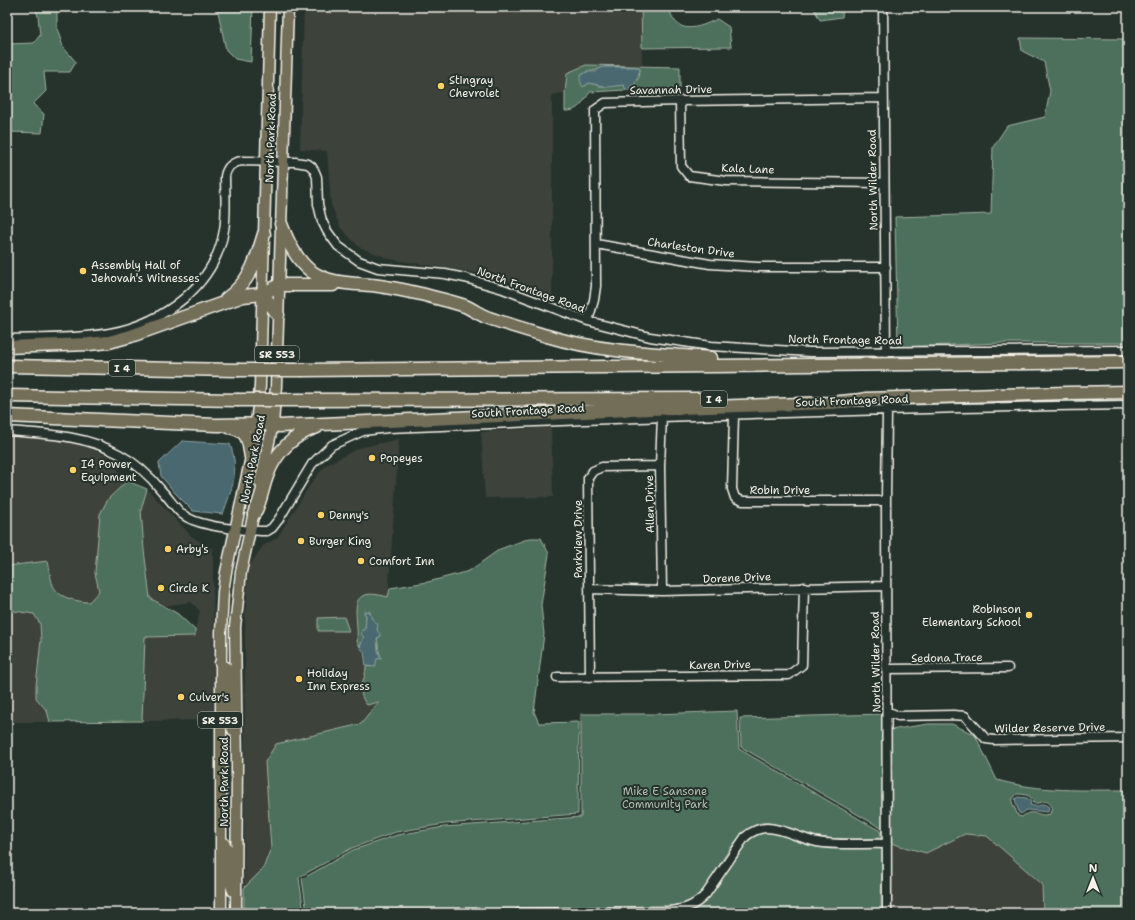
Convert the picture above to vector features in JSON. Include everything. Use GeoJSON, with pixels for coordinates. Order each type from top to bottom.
{"type":"FeatureCollection","features":[{"type":"Feature","properties":{"kind":"highway"},"geometry":{"type":"LineString","coordinates":[[281,224],[293,252],[312,271],[321,277],[335,281],[381,286],[420,294],[464,306],[485,316],[574,343],[610,349],[672,356],[737,359],[756,364]]}},
{"type":"Feature","properties":{"kind":"highway"},"geometry":{"type":"LineString","coordinates":[[218,305],[231,296],[247,279],[253,269],[264,234]]}},
{"type":"Feature","properties":{"kind":"highway"},"geometry":{"type":"LineString","coordinates":[[7,347],[109,342],[131,336],[243,296],[263,294],[279,285],[328,285],[376,289],[420,297],[479,313]]}},
{"type":"Feature","properties":{"kind":"highway"},"geometry":{"type":"LineString","coordinates":[[263,294],[278,315]]}},
{"type":"Feature","properties":{"kind":"highway","name":"I 4"},"geometry":{"type":"LineString","coordinates":[[7,366],[303,370],[756,364],[1128,362]]}},
{"type":"Feature","properties":{"kind":"highway","name":"I 4"},"geometry":{"type":"LineString","coordinates":[[7,396],[237,400],[872,399],[1128,392]]}},
{"type":"Feature","properties":{"kind":"highway"},"geometry":{"type":"LineString","coordinates":[[7,416],[216,425],[272,424],[279,426],[651,409],[830,403],[872,399]]}},
{"type":"Feature","properties":{"kind":"highway"},"geometry":{"type":"LineString","coordinates":[[258,402],[272,424]]}},
{"type":"Feature","properties":{"kind":"highway"},"geometry":{"type":"LineString","coordinates":[[254,514],[259,504],[267,475],[282,451],[303,433],[313,428],[329,424]]}},
{"type":"Feature","properties":{"kind":"highway"},"geometry":{"type":"LineString","coordinates":[[216,425],[239,428],[247,439],[251,457]]}},
{"type":"Feature","properties":{"kind":"main road","name":"North Park Road"},"geometry":{"type":"LineString","coordinates":[[221,913],[221,632],[224,592],[235,529],[251,457],[258,402],[263,294],[270,7]]}},
{"type":"Feature","properties":{"kind":"main road","name":"North Park Road"},"geometry":{"type":"LineString","coordinates":[[236,913],[237,765],[235,627],[241,572],[272,424],[276,386],[288,7]]}},
{"type":"Feature","properties":{"kind":"main road"},"geometry":{"type":"LineString","coordinates":[[220,663],[228,669],[228,714],[230,724],[236,735]]}},
{"type":"Feature","properties":{"kind":"main road"},"geometry":{"type":"LineString","coordinates":[[221,840],[225,843],[229,852],[229,876],[236,902]]}},
{"type":"Feature","properties":{"kind":"street","name":"North Wilder Road"},"geometry":{"type":"LineString","coordinates":[[882,7],[886,352]]}},
{"type":"Feature","properties":{"kind":"street","name":"Savannah Drive"},"geometry":{"type":"LineString","coordinates":[[596,244],[595,110],[605,103],[883,98]]}},
{"type":"Feature","properties":{"kind":"street","name":"Kala Lane"},"geometry":{"type":"LineString","coordinates":[[680,101],[681,166],[689,176],[726,181],[884,183]]}},
{"type":"Feature","properties":{"kind":"street","name":"North Frontage Road"},"geometry":{"type":"LineString","coordinates":[[7,339],[110,333],[149,321],[171,308],[188,296],[198,286],[212,265],[216,255],[224,231],[226,170],[236,162],[303,162],[312,167],[317,177],[317,197],[322,221],[327,231],[338,246],[358,261],[378,268],[444,274],[465,278],[502,289],[588,321],[650,337],[711,346],[810,352],[1128,350]]}},
{"type":"Feature","properties":{"kind":"street","name":"Charleston Drive"},"geometry":{"type":"LineString","coordinates":[[596,244],[710,264],[758,267],[886,267]]}},
{"type":"Feature","properties":{"kind":"street"},"geometry":{"type":"LineString","coordinates":[[588,321],[596,286],[596,244]]}},
{"type":"Feature","properties":{"kind":"street","name":"South Frontage Road"},"geometry":{"type":"LineString","coordinates":[[7,431],[72,437],[93,442],[138,466],[155,482],[182,514],[191,520],[221,527],[261,532],[272,528],[279,519],[312,464],[332,445],[363,431],[395,428],[662,416],[1029,406],[1128,405]]}},
{"type":"Feature","properties":{"kind":"street","name":"North Wilder Road"},"geometry":{"type":"LineString","coordinates":[[887,411],[887,913]]}},
{"type":"Feature","properties":{"kind":"street","name":"Robin Drive"},"geometry":{"type":"LineString","coordinates":[[734,415],[732,488],[735,498],[743,502],[886,501]]}},
{"type":"Feature","properties":{"kind":"street","name":"Allen Drive"},"geometry":{"type":"LineString","coordinates":[[662,416],[660,466],[662,591]]}},
{"type":"Feature","properties":{"kind":"street","name":"Parkview Drive"},"geometry":{"type":"LineString","coordinates":[[590,677],[588,478],[593,471],[602,467],[660,466]]}},
{"type":"Feature","properties":{"kind":"street","name":"Dorene Drive"},"geometry":{"type":"LineString","coordinates":[[589,590],[662,591],[886,586]]}},
{"type":"Feature","properties":{"kind":"street","name":"Karen Drive"},"geometry":{"type":"LineString","coordinates":[[557,677],[789,675],[802,665],[804,587]]}},
{"type":"Feature","properties":{"kind":"street","name":"Sedona Trace"},"geometry":{"type":"LineString","coordinates":[[886,669],[1008,668]]}},
{"type":"Feature","properties":{"kind":"street","name":"Wilder Reserve Drive"},"geometry":{"type":"LineString","coordinates":[[887,711],[898,716],[965,716],[986,739],[994,740],[1128,738]]}},
{"type":"Feature","properties":{"kind":"street"},"geometry":{"type":"LineString","coordinates":[[519,913],[668,911],[688,908],[698,902],[706,894],[745,837],[761,828],[774,829],[806,839],[822,842],[887,844]]}},
{"type":"Feature","properties":{"kind":"shaded area"},"geometry":{"type":"Polygon","coordinates":[[[304,7],[641,7],[642,66],[586,65],[567,73],[565,93],[552,95],[552,298],[495,276],[390,259],[359,247],[340,227],[331,204],[327,151],[300,149],[304,7]]]}},
{"type":"Feature","properties":{"kind":"shaded area"},"geometry":{"type":"Polygon","coordinates":[[[551,427],[553,497],[485,498],[481,432],[551,427]]]}},
{"type":"Feature","properties":{"kind":"shaded area"},"geometry":{"type":"Polygon","coordinates":[[[7,434],[80,442],[108,457],[127,481],[108,499],[95,573],[99,591],[89,602],[80,602],[67,598],[55,590],[48,562],[7,566],[7,434]]]}},
{"type":"Feature","properties":{"kind":"shaded area"},"geometry":{"type":"Polygon","coordinates":[[[399,439],[388,597],[360,598],[356,605],[357,641],[365,652],[366,660],[366,670],[361,684],[379,701],[361,724],[328,732],[265,763],[271,848],[263,869],[244,888],[245,616],[249,566],[263,546],[277,538],[312,482],[326,465],[359,448],[399,439]],[[344,617],[318,618],[318,631],[348,631],[344,617]]]}},
{"type":"Feature","properties":{"kind":"shaded area"},"geometry":{"type":"Polygon","coordinates":[[[147,489],[191,536],[213,549],[214,720],[142,721],[145,637],[195,636],[200,611],[191,602],[164,606],[150,598],[141,510],[147,489]]]}},
{"type":"Feature","properties":{"kind":"shaded area"},"geometry":{"type":"Polygon","coordinates":[[[7,610],[34,614],[40,624],[41,640],[36,698],[47,711],[50,722],[7,722],[7,610]]]}},
{"type":"Feature","properties":{"kind":"shaded area"},"geometry":{"type":"Polygon","coordinates":[[[965,834],[987,836],[1042,884],[1043,913],[890,913],[890,843],[926,853],[965,834]]]}},
{"type":"Feature","properties":{"kind":"green space"},"geometry":{"type":"Polygon","coordinates":[[[35,7],[57,7],[57,28],[63,47],[76,62],[70,72],[44,72],[46,91],[33,104],[44,114],[42,133],[9,132],[9,156],[7,156],[7,44],[34,43],[40,35],[38,16],[35,7]]]}},
{"type":"Feature","properties":{"kind":"green space"},"geometry":{"type":"Polygon","coordinates":[[[217,7],[253,7],[251,62],[235,59],[226,50],[217,7]]]}},
{"type":"Feature","properties":{"kind":"green space"},"geometry":{"type":"Polygon","coordinates":[[[641,7],[669,7],[676,23],[688,28],[709,23],[717,19],[729,27],[731,47],[642,48],[641,7]]]}},
{"type":"Feature","properties":{"kind":"green space"},"geometry":{"type":"Polygon","coordinates":[[[813,7],[843,7],[842,17],[820,20],[813,7]]]}},
{"type":"Feature","properties":{"kind":"green space"},"geometry":{"type":"Polygon","coordinates":[[[1020,38],[1128,39],[1128,343],[1002,343],[898,347],[895,217],[991,214],[993,147],[1007,126],[1045,117],[1050,91],[1044,62],[1022,51],[1020,38]]]}},
{"type":"Feature","properties":{"kind":"green space"},"geometry":{"type":"Polygon","coordinates":[[[586,65],[680,67],[680,88],[630,90],[629,88],[639,78],[640,69],[623,66],[605,67],[593,71],[587,71],[585,86],[589,83],[599,86],[624,85],[626,90],[590,92],[577,108],[570,111],[565,111],[567,73],[586,65]]]}},
{"type":"Feature","properties":{"kind":"green space"},"geometry":{"type":"Polygon","coordinates":[[[127,481],[147,489],[141,510],[150,598],[178,614],[195,630],[195,636],[145,637],[142,721],[50,722],[47,711],[36,698],[41,640],[40,624],[34,614],[7,610],[7,566],[48,561],[52,583],[57,592],[70,599],[89,602],[99,591],[95,573],[100,514],[108,499],[127,481]]]}},
{"type":"Feature","properties":{"kind":"green space"},"geometry":{"type":"Polygon","coordinates":[[[530,538],[541,538],[549,554],[541,605],[544,634],[534,712],[539,723],[579,722],[578,814],[444,824],[396,832],[352,848],[301,876],[299,878],[304,913],[244,913],[244,888],[263,869],[271,848],[265,762],[276,744],[361,724],[379,702],[367,705],[361,694],[366,666],[371,667],[377,659],[381,658],[378,645],[377,624],[372,619],[370,612],[364,612],[366,616],[365,631],[362,630],[364,636],[360,647],[357,641],[356,612],[359,599],[365,595],[374,594],[388,597],[390,588],[428,582],[469,571],[500,549],[530,538]]]}},
{"type":"Feature","properties":{"kind":"green space"},"geometry":{"type":"Polygon","coordinates":[[[344,617],[349,631],[318,631],[318,618],[344,617]]]}},
{"type":"Feature","properties":{"kind":"green space","name":"Mike E Sansone Community Park"},"geometry":{"type":"Polygon","coordinates":[[[737,711],[739,749],[880,831],[881,838],[844,839],[817,837],[776,824],[758,824],[744,833],[737,840],[697,898],[683,905],[676,906],[441,910],[382,909],[358,913],[307,913],[302,879],[353,850],[397,835],[444,827],[581,817],[581,714],[654,714],[737,711]]]}},
{"type":"Feature","properties":{"kind":"green space"},"geometry":{"type":"Polygon","coordinates":[[[884,714],[884,851],[881,845],[877,843],[824,842],[809,839],[782,830],[762,828],[753,832],[744,839],[728,860],[714,883],[699,901],[695,904],[680,910],[497,913],[372,913],[677,909],[697,902],[743,837],[749,831],[757,827],[776,827],[827,841],[881,841],[883,839],[881,828],[741,747],[740,718],[884,714]]]}},
{"type":"Feature","properties":{"kind":"green space"},"geometry":{"type":"Polygon","coordinates":[[[928,724],[952,724],[975,735],[997,780],[1029,787],[1079,790],[1128,790],[1128,913],[1043,913],[1042,884],[987,836],[965,834],[926,853],[890,843],[890,730],[928,724]],[[1017,794],[1013,798],[1012,802],[1018,816],[1022,817],[1029,813],[1043,815],[1050,814],[1052,807],[1048,802],[1033,803],[1030,797],[1017,794]]]}},
{"type":"Feature","properties":{"kind":"green space"},"geometry":{"type":"Polygon","coordinates":[[[764,831],[880,847],[882,851],[881,913],[677,913],[689,910],[751,836],[764,831]]]}},
{"type":"Feature","properties":{"kind":"water"},"geometry":{"type":"Polygon","coordinates":[[[604,67],[635,67],[640,70],[635,84],[629,88],[630,90],[626,90],[624,85],[607,87],[589,83],[583,87],[580,79],[582,74],[596,72],[598,69],[604,67]]]}},
{"type":"Feature","properties":{"kind":"water"},"geometry":{"type":"Polygon","coordinates":[[[182,441],[230,444],[235,471],[232,488],[223,514],[193,511],[161,476],[159,463],[182,441]]]}},
{"type":"Feature","properties":{"kind":"water"},"geometry":{"type":"Polygon","coordinates":[[[364,611],[370,612],[374,622],[378,624],[377,630],[380,634],[380,637],[377,638],[378,651],[381,658],[377,659],[375,667],[366,666],[364,652],[360,647],[364,637],[361,634],[362,630],[365,630],[366,616],[364,611]]]}},
{"type":"Feature","properties":{"kind":"water"},"geometry":{"type":"Polygon","coordinates":[[[1018,797],[1027,798],[1031,802],[1030,805],[1037,806],[1044,804],[1049,807],[1048,812],[1027,810],[1021,814],[1019,813],[1015,799],[1018,797]]]}},
{"type":"Feature","properties":{"kind":"place","name":"Stingray Chevrolet"},"geometry":{"type":"Point","coordinates":[441,86]}},
{"type":"Feature","properties":{"kind":"place","name":"Assembly Hall of Jehovah's Witnesses"},"geometry":{"type":"Point","coordinates":[83,271]}},
{"type":"Feature","properties":{"kind":"place","name":"Popeyes"},"geometry":{"type":"Point","coordinates":[372,458]}},
{"type":"Feature","properties":{"kind":"place","name":"I4 Power Equipment"},"geometry":{"type":"Point","coordinates":[73,470]}},
{"type":"Feature","properties":{"kind":"place","name":"Denny's"},"geometry":{"type":"Point","coordinates":[321,515]}},
{"type":"Feature","properties":{"kind":"place","name":"Burger King"},"geometry":{"type":"Point","coordinates":[301,541]}},
{"type":"Feature","properties":{"kind":"place","name":"Arby's"},"geometry":{"type":"Point","coordinates":[168,549]}},
{"type":"Feature","properties":{"kind":"place","name":"Comfort Inn"},"geometry":{"type":"Point","coordinates":[361,561]}},
{"type":"Feature","properties":{"kind":"place","name":"Circle K"},"geometry":{"type":"Point","coordinates":[161,588]}},
{"type":"Feature","properties":{"kind":"place","name":"Robinson Elementary School"},"geometry":{"type":"Point","coordinates":[1029,615]}},
{"type":"Feature","properties":{"kind":"place","name":"Holiday Inn Express"},"geometry":{"type":"Point","coordinates":[299,679]}},
{"type":"Feature","properties":{"kind":"place","name":"Culver's"},"geometry":{"type":"Point","coordinates":[181,697]}}]}
